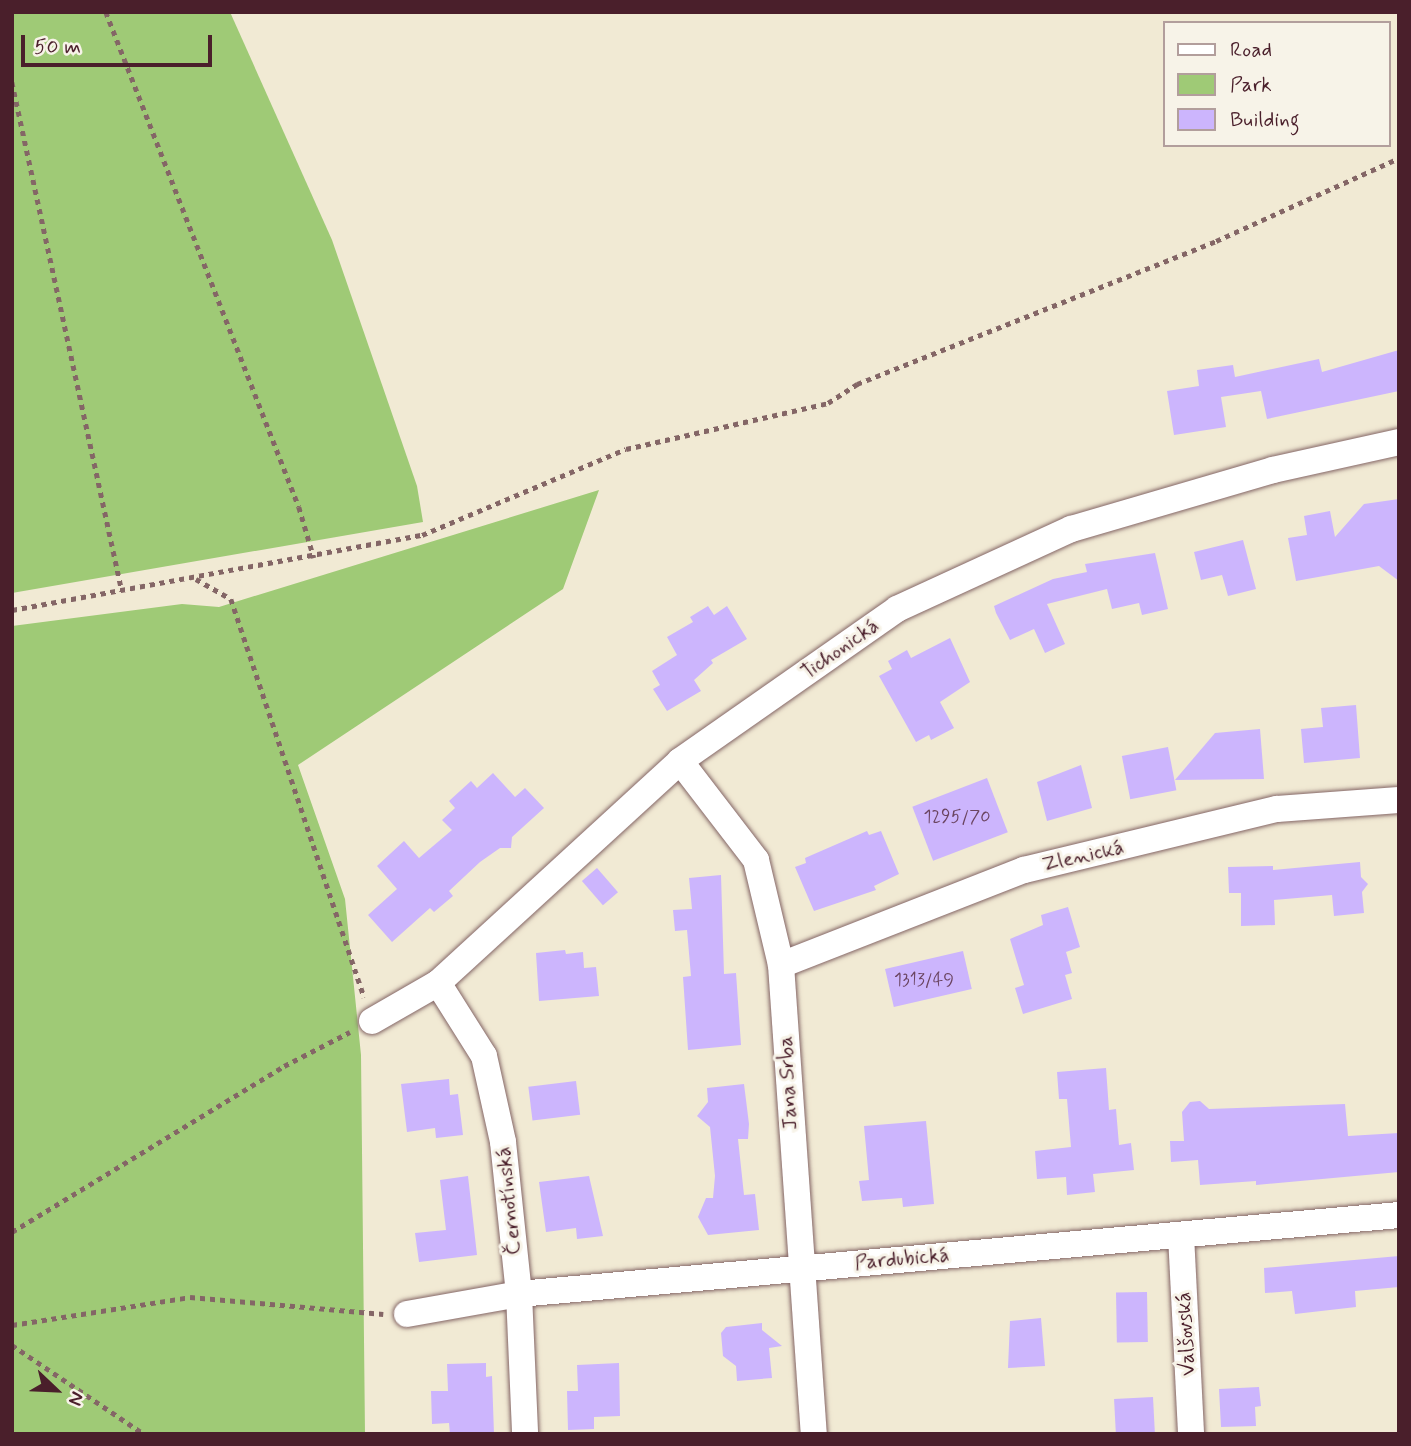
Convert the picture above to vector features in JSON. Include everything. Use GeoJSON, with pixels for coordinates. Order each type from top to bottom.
{"type":"FeatureCollection","features":[{"type":"Feature","properties":{"kind":"street","name":"Tichonická"},"geometry":{"type":"LineString","coordinates":[[372,1021],[438,983],[680,761],[897,609],[1071,529],[1273,470],[1399,442]]}},
{"type":"Feature","properties":{"kind":"street","name":"Jana Srba"},"geometry":{"type":"LineString","coordinates":[[680,761],[756,860],[781,965],[799,1268],[814,1434]]}},
{"type":"Feature","properties":{"kind":"street","name":"Zlenická"},"geometry":{"type":"LineString","coordinates":[[781,965],[1024,870],[1277,809],[1399,800]]}},
{"type":"Feature","properties":{"kind":"street","name":"Černotínská"},"geometry":{"type":"LineString","coordinates":[[438,983],[484,1056],[503,1142],[519,1294],[525,1434]]}},
{"type":"Feature","properties":{"kind":"street","name":"Pardubická"},"geometry":{"type":"LineString","coordinates":[[407,1314],[519,1294],[1399,1216]]}},
{"type":"Feature","properties":{"kind":"street","name":"Valšovská"},"geometry":{"type":"LineString","coordinates":[[1181,1235],[1191,1434]]}},
{"type":"Feature","properties":{"kind":"path"},"geometry":{"type":"LineString","coordinates":[[106,12],[299,507],[314,558]]}},
{"type":"Feature","properties":{"kind":"path"},"geometry":{"type":"LineString","coordinates":[[12,82],[122,591]]}},
{"type":"Feature","properties":{"kind":"path"},"geometry":{"type":"LineString","coordinates":[[12,610],[314,558],[422,535],[626,449],[828,403],[857,384],[1216,241],[1399,158]]}},
{"type":"Feature","properties":{"kind":"path"},"geometry":{"type":"LineString","coordinates":[[12,1232],[284,1066],[372,1021],[231,598],[195,578]]}},
{"type":"Feature","properties":{"kind":"path"},"geometry":{"type":"LineString","coordinates":[[12,1325],[190,1297],[407,1314]]}},
{"type":"Feature","properties":{"kind":"path"},"geometry":{"type":"LineString","coordinates":[[12,1345],[144,1434]]}},
{"type":"Feature","properties":{"kind":"green space"},"geometry":{"type":"Polygon","coordinates":[[[12,12],[230,12],[332,240],[417,486],[423,522],[12,593],[12,12]]]}},
{"type":"Feature","properties":{"kind":"green space"},"geometry":{"type":"Polygon","coordinates":[[[599,490],[563,589],[298,765],[345,899],[361,1055],[365,1434],[12,1434],[12,626],[182,604],[219,607],[599,490]]]}},
{"type":"Feature","properties":{"kind":"building"},"geometry":{"type":"Polygon","coordinates":[[[1399,350],[1399,391],[1267,419],[1261,391],[1221,397],[1226,427],[1174,435],[1167,391],[1199,386],[1197,370],[1233,365],[1235,377],[1319,359],[1322,372],[1399,350]]]}},
{"type":"Feature","properties":{"kind":"building"},"geometry":{"type":"Polygon","coordinates":[[[1399,499],[1399,581],[1379,566],[1296,581],[1288,538],[1307,535],[1304,516],[1330,511],[1335,537],[1364,504],[1399,499]]]}},
{"type":"Feature","properties":{"kind":"building"},"geometry":{"type":"Polygon","coordinates":[[[1243,540],[1256,589],[1228,596],[1222,575],[1201,580],[1194,552],[1243,540]]]}},
{"type":"Feature","properties":{"kind":"building"},"geometry":{"type":"Polygon","coordinates":[[[1155,553],[1168,609],[1142,615],[1139,603],[1112,609],[1107,589],[1047,604],[1065,644],[1045,653],[1034,629],[1010,640],[996,613],[994,606],[1053,579],[1087,572],[1085,564],[1155,553]]]}},
{"type":"Feature","properties":{"kind":"building"},"geometry":{"type":"Polygon","coordinates":[[[708,606],[714,615],[727,606],[747,639],[711,660],[713,663],[694,680],[701,691],[667,711],[653,689],[660,685],[652,671],[677,655],[667,637],[693,622],[690,617],[708,606]]]}},
{"type":"Feature","properties":{"kind":"building"},"geometry":{"type":"Polygon","coordinates":[[[950,638],[970,682],[940,702],[954,728],[931,740],[929,735],[916,742],[879,676],[892,669],[888,661],[907,650],[911,658],[950,638]]]}},
{"type":"Feature","properties":{"kind":"building"},"geometry":{"type":"Polygon","coordinates":[[[1356,705],[1360,758],[1304,763],[1301,729],[1323,727],[1321,708],[1356,705]]]}},
{"type":"Feature","properties":{"kind":"building"},"geometry":{"type":"Polygon","coordinates":[[[1260,729],[1264,779],[1175,780],[1215,733],[1260,729]]]}},
{"type":"Feature","properties":{"kind":"building"},"geometry":{"type":"Polygon","coordinates":[[[1168,747],[1176,790],[1130,799],[1122,756],[1168,747]]]}},
{"type":"Feature","properties":{"kind":"building"},"geometry":{"type":"Polygon","coordinates":[[[1081,765],[1092,808],[1047,821],[1037,782],[1081,765]]]}},
{"type":"Feature","properties":{"kind":"building"},"geometry":{"type":"Polygon","coordinates":[[[493,773],[515,797],[525,788],[544,808],[512,837],[511,848],[500,848],[480,862],[449,891],[453,896],[434,912],[430,908],[392,942],[368,915],[397,889],[377,866],[404,841],[419,858],[452,830],[442,820],[455,808],[449,801],[471,781],[477,788],[493,773]]]}},
{"type":"Feature","properties":{"kind":"building"},"geometry":{"type":"Polygon","coordinates":[[[987,778],[1008,832],[933,861],[912,807],[987,778]]]}},
{"type":"Feature","properties":{"kind":"building"},"geometry":{"type":"Polygon","coordinates":[[[867,831],[869,835],[881,831],[899,874],[874,886],[876,890],[814,911],[795,867],[806,863],[805,858],[867,831]]]}},
{"type":"Feature","properties":{"kind":"building"},"geometry":{"type":"Polygon","coordinates":[[[1360,862],[1361,877],[1368,884],[1362,892],[1364,913],[1334,916],[1332,895],[1274,900],[1275,925],[1241,926],[1241,893],[1229,893],[1228,867],[1273,866],[1273,870],[1360,862]]]}},
{"type":"Feature","properties":{"kind":"building"},"geometry":{"type":"Polygon","coordinates":[[[597,868],[618,892],[603,905],[582,881],[597,868]]]}},
{"type":"Feature","properties":{"kind":"building"},"geometry":{"type":"Polygon","coordinates":[[[721,875],[724,974],[736,973],[741,1045],[688,1050],[683,977],[691,976],[687,930],[675,931],[673,910],[692,909],[689,878],[721,875]]]}},
{"type":"Feature","properties":{"kind":"building"},"geometry":{"type":"Polygon","coordinates":[[[1068,907],[1080,947],[1066,952],[1072,973],[1065,975],[1072,999],[1023,1014],[1015,988],[1024,985],[1010,939],[1043,925],[1041,915],[1068,907]]]}},
{"type":"Feature","properties":{"kind":"building"},"geometry":{"type":"Polygon","coordinates":[[[565,950],[566,954],[583,952],[584,968],[596,967],[599,996],[539,1001],[536,953],[565,950]]]}},
{"type":"Feature","properties":{"kind":"building"},"geometry":{"type":"Polygon","coordinates":[[[963,951],[972,989],[894,1007],[885,969],[963,951]]]}},
{"type":"Feature","properties":{"kind":"building"},"geometry":{"type":"Polygon","coordinates":[[[1106,1068],[1109,1110],[1116,1109],[1119,1145],[1131,1143],[1134,1170],[1093,1174],[1095,1192],[1067,1195],[1066,1177],[1037,1179],[1035,1151],[1071,1147],[1067,1099],[1059,1099],[1057,1072],[1106,1068]]]}},
{"type":"Feature","properties":{"kind":"building"},"geometry":{"type":"Polygon","coordinates":[[[449,1079],[450,1095],[458,1094],[463,1135],[436,1138],[435,1128],[407,1132],[401,1084],[449,1079]]]}},
{"type":"Feature","properties":{"kind":"building"},"geometry":{"type":"Polygon","coordinates":[[[576,1081],[580,1115],[533,1121],[528,1087],[576,1081]]]}},
{"type":"Feature","properties":{"kind":"building"},"geometry":{"type":"Polygon","coordinates":[[[744,1084],[748,1139],[738,1139],[744,1195],[755,1194],[759,1230],[708,1235],[698,1217],[706,1198],[713,1198],[715,1176],[710,1127],[697,1116],[708,1102],[707,1088],[744,1084]]]}},
{"type":"Feature","properties":{"kind":"building"},"geometry":{"type":"Polygon","coordinates":[[[1200,1101],[1209,1109],[1345,1104],[1348,1136],[1399,1133],[1399,1172],[1256,1185],[1256,1181],[1200,1185],[1198,1160],[1171,1162],[1170,1141],[1184,1141],[1182,1112],[1190,1102],[1200,1101]]]}},
{"type":"Feature","properties":{"kind":"building"},"geometry":{"type":"Polygon","coordinates":[[[926,1121],[934,1204],[903,1207],[902,1198],[862,1201],[859,1181],[869,1180],[864,1126],[926,1121]]]}},
{"type":"Feature","properties":{"kind":"building"},"geometry":{"type":"Polygon","coordinates":[[[468,1176],[477,1255],[419,1262],[415,1233],[446,1230],[440,1180],[468,1176]]]}},
{"type":"Feature","properties":{"kind":"building"},"geometry":{"type":"Polygon","coordinates":[[[589,1176],[603,1236],[577,1239],[576,1228],[546,1232],[539,1182],[589,1176]]]}},
{"type":"Feature","properties":{"kind":"building"},"geometry":{"type":"Polygon","coordinates":[[[1399,1256],[1399,1287],[1355,1291],[1356,1307],[1295,1314],[1292,1291],[1265,1293],[1264,1268],[1399,1256]]]}},
{"type":"Feature","properties":{"kind":"building"},"geometry":{"type":"Polygon","coordinates":[[[1147,1292],[1148,1342],[1117,1343],[1116,1293],[1147,1292]]]}},
{"type":"Feature","properties":{"kind":"building"},"geometry":{"type":"Polygon","coordinates":[[[1041,1318],[1045,1366],[1008,1368],[1010,1321],[1041,1318]]]}},
{"type":"Feature","properties":{"kind":"building"},"geometry":{"type":"Polygon","coordinates":[[[762,1323],[762,1330],[782,1346],[769,1348],[772,1378],[737,1381],[736,1366],[723,1356],[721,1333],[726,1327],[762,1323]]]}},
{"type":"Feature","properties":{"kind":"building"},"geometry":{"type":"Polygon","coordinates":[[[486,1363],[486,1377],[492,1376],[494,1434],[450,1434],[449,1423],[432,1424],[431,1391],[448,1391],[447,1364],[486,1363]]]}},
{"type":"Feature","properties":{"kind":"building"},"geometry":{"type":"Polygon","coordinates":[[[619,1363],[620,1416],[594,1417],[594,1429],[568,1430],[567,1391],[578,1391],[577,1365],[619,1363]]]}},
{"type":"Feature","properties":{"kind":"building"},"geometry":{"type":"Polygon","coordinates":[[[1259,1387],[1261,1406],[1255,1407],[1256,1426],[1221,1427],[1219,1389],[1259,1387]]]}},
{"type":"Feature","properties":{"kind":"building"},"geometry":{"type":"Polygon","coordinates":[[[1153,1397],[1155,1434],[1116,1434],[1114,1399],[1153,1397]]]}}]}
